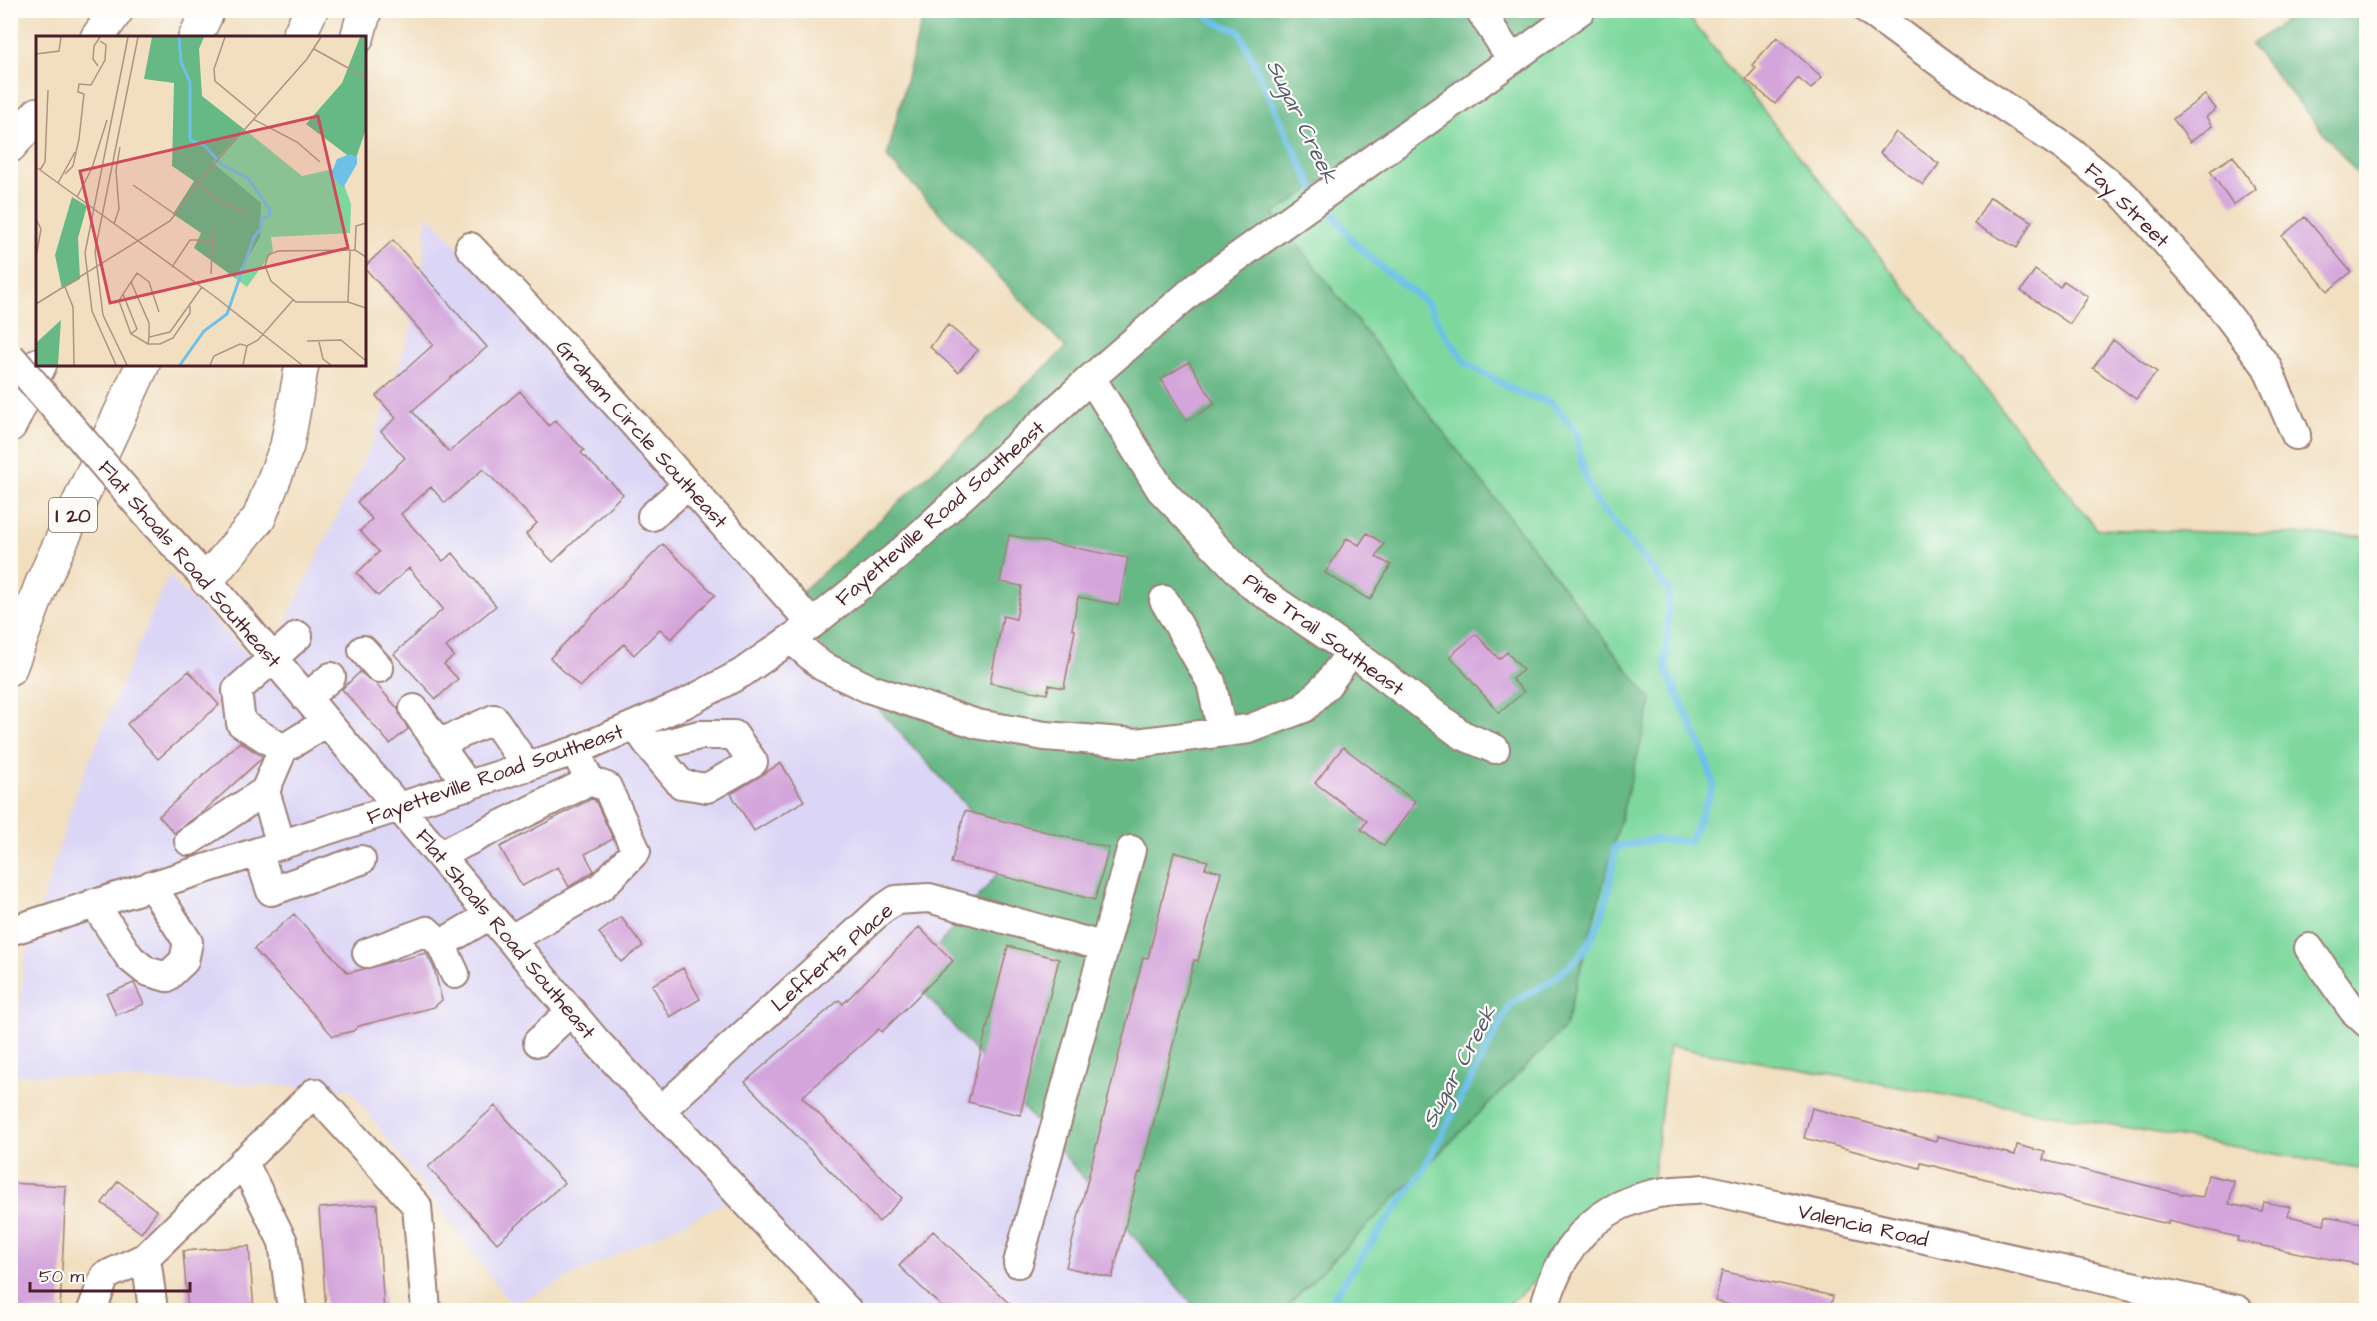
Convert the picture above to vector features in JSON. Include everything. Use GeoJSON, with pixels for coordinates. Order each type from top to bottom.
{"type":"FeatureCollection","features":[{"type":"Feature","properties":{"kind":"highway"},"geometry":{"type":"LineString","coordinates":[[98,36],[117,10]]}},
{"type":"Feature","properties":{"kind":"highway"},"geometry":{"type":"LineString","coordinates":[[196,36],[208,10]]}},
{"type":"Feature","properties":{"kind":"highway"},"geometry":{"type":"LineString","coordinates":[[299,36],[311,10]]}},
{"type":"Feature","properties":{"kind":"highway"},"geometry":{"type":"LineString","coordinates":[[358,36],[365,10]]}},
{"type":"Feature","properties":{"kind":"highway"},"geometry":{"type":"LineString","coordinates":[[10,146],[36,116]]}},
{"type":"Feature","properties":{"kind":"highway"},"geometry":{"type":"LineString","coordinates":[[10,425],[39,366]]}},
{"type":"Feature","properties":{"kind":"highway","name":"I 20"},"geometry":{"type":"LineString","coordinates":[[10,668],[42,583],[142,366]]}},
{"type":"Feature","properties":{"kind":"highway"},"geometry":{"type":"LineString","coordinates":[[207,580],[259,518],[287,446],[302,366]]}},
{"type":"Feature","properties":{"kind":"street"},"geometry":{"type":"LineString","coordinates":[[1480,10],[1512,60]]}},
{"type":"Feature","properties":{"kind":"street","name":"Fayetteville Road Southeast"},"geometry":{"type":"LineString","coordinates":[[13,930],[575,751],[684,704],[742,673],[801,631],[898,555],[1091,378],[1200,285],[1581,10]]}},
{"type":"Feature","properties":{"kind":"street","name":"Fay Street"},"geometry":{"type":"LineString","coordinates":[[1868,10],[1950,70],[2070,151],[2125,196],[2210,292],[2267,367],[2295,435]]}},
{"type":"Feature","properties":{"kind":"street","name":"Graham Circle Southeast"},"geometry":{"type":"LineString","coordinates":[[470,247],[578,361],[688,485],[801,631],[822,666],[868,688],[977,724],[1045,736],[1136,743],[1249,729],[1304,708],[1328,685],[1351,652]]}},
{"type":"Feature","properties":{"kind":"street","name":"Flat Shoals Road Southeast"},"geometry":{"type":"LineString","coordinates":[[10,356],[155,524],[207,580],[571,1011],[848,1311]]}},
{"type":"Feature","properties":{"kind":"street","name":"Pine Trail Southeast"},"geometry":{"type":"LineString","coordinates":[[1091,378],[1161,490],[1253,586],[1351,652],[1462,735],[1495,749]]}},
{"type":"Feature","properties":{"kind":"street"},"geometry":{"type":"LineString","coordinates":[[652,516],[688,485]]}},
{"type":"Feature","properties":{"kind":"street"},"geometry":{"type":"LineString","coordinates":[[1164,600],[1211,682],[1222,732]]}},
{"type":"Feature","properties":{"kind":"street"},"geometry":{"type":"LineString","coordinates":[[283,749],[241,723],[237,690],[298,636]]}},
{"type":"Feature","properties":{"kind":"street"},"geometry":{"type":"LineString","coordinates":[[306,698],[331,678]]}},
{"type":"Feature","properties":{"kind":"street"},"geometry":{"type":"LineString","coordinates":[[414,710],[468,786]]}},
{"type":"Feature","properties":{"kind":"street"},"geometry":{"type":"LineString","coordinates":[[438,744],[494,719],[527,767]]}},
{"type":"Feature","properties":{"kind":"street"},"geometry":{"type":"LineString","coordinates":[[327,722],[283,749],[265,790],[271,891],[361,860]]}},
{"type":"Feature","properties":{"kind":"street"},"geometry":{"type":"LineString","coordinates":[[635,725],[651,748]]}},
{"type":"Feature","properties":{"kind":"street"},"geometry":{"type":"LineString","coordinates":[[511,939],[601,887],[636,851],[607,787],[590,781],[575,751]]}},
{"type":"Feature","properties":{"kind":"street"},"geometry":{"type":"LineString","coordinates":[[440,855],[590,781]]}},
{"type":"Feature","properties":{"kind":"street"},"geometry":{"type":"LineString","coordinates":[[204,869],[186,836],[265,790]]}},
{"type":"Feature","properties":{"kind":"street"},"geometry":{"type":"LineString","coordinates":[[1018,1263],[1131,850]]}},
{"type":"Feature","properties":{"kind":"street"},"geometry":{"type":"LineString","coordinates":[[94,903],[130,958],[146,971],[167,976],[184,961],[188,942],[152,885]]}},
{"type":"Feature","properties":{"kind":"street","name":"Lefferts Place"},"geometry":{"type":"LineString","coordinates":[[661,1110],[881,910],[896,900],[929,898],[1105,947]]}},
{"type":"Feature","properties":{"kind":"street"},"geometry":{"type":"LineString","coordinates":[[367,953],[434,938],[490,915]]}},
{"type":"Feature","properties":{"kind":"street"},"geometry":{"type":"LineString","coordinates":[[434,938],[455,974]]}},
{"type":"Feature","properties":{"kind":"street"},"geometry":{"type":"LineString","coordinates":[[2309,948],[2353,1010],[2367,1022]]}},
{"type":"Feature","properties":{"kind":"street"},"geometry":{"type":"LineString","coordinates":[[538,1042],[571,1011]]}},
{"type":"Feature","properties":{"kind":"street"},"geometry":{"type":"LineString","coordinates":[[92,1311],[105,1276],[146,1257],[314,1093],[417,1206],[426,1311]]}},
{"type":"Feature","properties":{"kind":"street"},"geometry":{"type":"LineString","coordinates":[[243,1161],[283,1242],[292,1311]]}},
{"type":"Feature","properties":{"kind":"street","name":"Valencia Road"},"geometry":{"type":"LineString","coordinates":[[1544,1311],[1560,1267],[1577,1236],[1603,1213],[1650,1195],[1705,1189],[2238,1311]]}},
{"type":"Feature","properties":{"kind":"street"},"geometry":{"type":"LineString","coordinates":[[146,1257],[153,1311]]}},
{"type":"Feature","properties":{"kind":"shaded area"},"geometry":{"type":"Polygon","coordinates":[[[427,213],[1013,856],[912,978],[1197,1310],[847,1310],[731,1200],[512,1305],[350,1089],[14,1074],[24,961],[78,787],[168,576],[263,670],[375,437],[420,303],[427,213]]]}},
{"type":"Feature","properties":{"kind":"green space"},"geometry":{"type":"Polygon","coordinates":[[[924,11],[1575,11],[1274,214],[1652,701],[1565,1027],[1283,1310],[1197,1310],[912,978],[1012,856],[786,607],[1066,348],[887,157],[924,11]]]}},
{"type":"Feature","properties":{"kind":"green space"},"geometry":{"type":"Polygon","coordinates":[[[1575,11],[1684,11],[2097,529],[2366,536],[2366,1170],[1669,1046],[1653,1177],[1502,1310],[1283,1310],[1565,1027],[1273,214],[1575,11]]]}},
{"type":"Feature","properties":{"kind":"green space"},"geometry":{"type":"Polygon","coordinates":[[[2299,11],[2366,11],[2366,184],[2251,45],[2299,11]]]}},
{"type":"Feature","properties":{"kind":"building"},"geometry":{"type":"Polygon","coordinates":[[[1777,37],[1822,77],[1811,89],[1798,78],[1775,104],[1746,79],[1756,68],[1752,65],[1777,37]]]}},
{"type":"Feature","properties":{"kind":"building"},"geometry":{"type":"Polygon","coordinates":[[[2205,95],[2216,109],[2206,117],[2212,126],[2190,142],[2173,119],[2205,95]]]}},
{"type":"Feature","properties":{"kind":"building"},"geometry":{"type":"Polygon","coordinates":[[[1896,132],[1939,164],[1923,185],[1880,153],[1896,132]]]}},
{"type":"Feature","properties":{"kind":"building"},"geometry":{"type":"Polygon","coordinates":[[[2233,156],[2256,189],[2233,205],[2210,171],[2233,156]]]}},
{"type":"Feature","properties":{"kind":"building"},"geometry":{"type":"Polygon","coordinates":[[[1990,197],[2032,221],[2017,248],[1974,224],[1990,197]]]}},
{"type":"Feature","properties":{"kind":"building"},"geometry":{"type":"Polygon","coordinates":[[[2305,217],[2351,272],[2328,291],[2282,236],[2305,217]]]}},
{"type":"Feature","properties":{"kind":"building"},"geometry":{"type":"Polygon","coordinates":[[[393,240],[487,347],[412,411],[449,452],[520,391],[549,426],[555,420],[584,450],[581,453],[623,494],[553,562],[526,534],[537,523],[483,469],[445,503],[431,487],[401,514],[443,561],[453,553],[496,606],[446,647],[454,656],[444,664],[458,679],[436,699],[394,654],[443,609],[409,568],[378,596],[357,573],[379,552],[360,531],[372,519],[357,502],[405,458],[381,431],[396,418],[376,396],[433,345],[366,269],[366,265],[393,240]]]}},
{"type":"Feature","properties":{"kind":"building"},"geometry":{"type":"Polygon","coordinates":[[[2035,270],[2060,287],[2064,281],[2088,297],[2070,324],[2021,291],[2035,270]]]}},
{"type":"Feature","properties":{"kind":"building"},"geometry":{"type":"Polygon","coordinates":[[[948,325],[978,350],[958,372],[930,347],[948,325]]]}},
{"type":"Feature","properties":{"kind":"building"},"geometry":{"type":"Polygon","coordinates":[[[2113,340],[2157,372],[2136,399],[2093,368],[2113,340]]]}},
{"type":"Feature","properties":{"kind":"building"},"geometry":{"type":"Polygon","coordinates":[[[1189,362],[1215,404],[1187,421],[1161,379],[1189,362]]]}},
{"type":"Feature","properties":{"kind":"building"},"geometry":{"type":"Polygon","coordinates":[[[1367,533],[1384,544],[1376,557],[1391,565],[1370,600],[1325,573],[1347,538],[1359,545],[1367,533]]]}},
{"type":"Feature","properties":{"kind":"building"},"geometry":{"type":"Polygon","coordinates":[[[1009,535],[1128,558],[1119,605],[1078,597],[1072,629],[1075,630],[1064,688],[1049,685],[1047,694],[990,683],[1003,616],[1016,619],[1022,586],[1000,582],[1009,535]]]}},
{"type":"Feature","properties":{"kind":"building"},"geometry":{"type":"Polygon","coordinates":[[[663,544],[715,595],[671,639],[660,629],[634,655],[624,644],[580,687],[550,658],[663,544]]]}},
{"type":"Feature","properties":{"kind":"building"},"geometry":{"type":"Polygon","coordinates":[[[1476,634],[1499,659],[1507,652],[1523,670],[1512,679],[1524,692],[1499,713],[1450,656],[1476,634]]]}},
{"type":"Feature","properties":{"kind":"building"},"geometry":{"type":"Polygon","coordinates":[[[189,671],[219,705],[158,759],[127,724],[189,671]]]}},
{"type":"Feature","properties":{"kind":"building"},"geometry":{"type":"Polygon","coordinates":[[[360,672],[376,684],[398,709],[408,729],[390,744],[342,689],[360,672]]]}},
{"type":"Feature","properties":{"kind":"building"},"geometry":{"type":"Polygon","coordinates":[[[240,742],[262,756],[261,759],[205,810],[174,833],[159,816],[240,742]]]}},
{"type":"Feature","properties":{"kind":"building"},"geometry":{"type":"Polygon","coordinates":[[[1343,747],[1416,802],[1384,846],[1361,829],[1367,821],[1315,783],[1343,747]]]}},
{"type":"Feature","properties":{"kind":"building"},"geometry":{"type":"Polygon","coordinates":[[[781,763],[804,801],[754,831],[731,794],[781,763]]]}},
{"type":"Feature","properties":{"kind":"building"},"geometry":{"type":"Polygon","coordinates":[[[591,799],[595,800],[613,839],[585,854],[594,871],[569,887],[558,867],[522,886],[500,847],[591,799]]]}},
{"type":"Feature","properties":{"kind":"building"},"geometry":{"type":"Polygon","coordinates":[[[965,811],[1109,848],[1095,900],[951,863],[965,811]]]}},
{"type":"Feature","properties":{"kind":"building"},"geometry":{"type":"Polygon","coordinates":[[[1174,852],[1208,861],[1205,868],[1221,872],[1198,961],[1194,960],[1141,1173],[1139,1172],[1112,1278],[1066,1267],[1143,957],[1148,958],[1174,852]]]}},
{"type":"Feature","properties":{"kind":"building"},"geometry":{"type":"Polygon","coordinates":[[[294,914],[348,973],[426,953],[434,968],[442,1000],[434,1007],[359,1026],[353,1031],[333,1036],[254,949],[294,914]]]}},
{"type":"Feature","properties":{"kind":"building"},"geometry":{"type":"Polygon","coordinates":[[[621,917],[643,946],[621,962],[599,933],[621,917]]]}},
{"type":"Feature","properties":{"kind":"building"},"geometry":{"type":"Polygon","coordinates":[[[919,927],[953,961],[882,1032],[879,1029],[802,1097],[902,1198],[879,1222],[745,1082],[839,1000],[843,1004],[919,927]]]}},
{"type":"Feature","properties":{"kind":"building"},"geometry":{"type":"Polygon","coordinates":[[[1008,946],[1059,959],[1020,1115],[968,1102],[1008,946]]]}},
{"type":"Feature","properties":{"kind":"building"},"geometry":{"type":"Polygon","coordinates":[[[683,968],[700,999],[670,1017],[652,985],[683,968]]]}},
{"type":"Feature","properties":{"kind":"building"},"geometry":{"type":"Polygon","coordinates":[[[134,983],[144,1004],[116,1015],[107,994],[134,983]]]}},
{"type":"Feature","properties":{"kind":"building"},"geometry":{"type":"Polygon","coordinates":[[[495,1106],[564,1183],[497,1243],[428,1167],[495,1106]]]}},
{"type":"Feature","properties":{"kind":"building"},"geometry":{"type":"Polygon","coordinates":[[[1812,1108],[1936,1141],[1937,1136],[2015,1155],[2017,1145],[2045,1152],[2043,1160],[2181,1194],[2203,1197],[2208,1175],[2234,1181],[2229,1204],[2262,1211],[2264,1202],[2290,1207],[2288,1216],[2324,1224],[2326,1216],[2367,1224],[2367,1266],[2237,1241],[2238,1237],[2168,1221],[2168,1224],[1921,1163],[1920,1168],[1804,1138],[1812,1108]]]}},
{"type":"Feature","properties":{"kind":"building"},"geometry":{"type":"Polygon","coordinates":[[[118,1181],[157,1211],[141,1233],[102,1203],[118,1181]]]}},
{"type":"Feature","properties":{"kind":"building"},"geometry":{"type":"Polygon","coordinates":[[[10,1183],[66,1186],[60,1311],[10,1311],[10,1183]]]}},
{"type":"Feature","properties":{"kind":"building"},"geometry":{"type":"Polygon","coordinates":[[[377,1204],[384,1311],[326,1311],[319,1208],[377,1204]]]}},
{"type":"Feature","properties":{"kind":"building"},"geometry":{"type":"Polygon","coordinates":[[[933,1231],[1017,1311],[946,1311],[899,1266],[933,1231]]]}},
{"type":"Feature","properties":{"kind":"building"},"geometry":{"type":"Polygon","coordinates":[[[249,1246],[254,1311],[188,1311],[183,1251],[249,1246]]]}},
{"type":"Feature","properties":{"kind":"building"},"geometry":{"type":"Polygon","coordinates":[[[1722,1271],[1833,1296],[1830,1311],[1754,1311],[1715,1301],[1722,1271]]]}},
{"type":"Feature","properties":{"kind":"waterway","name":"Sugar Creek"},"geometry":{"type":"LineString","coordinates":[[1201,10],[1217,23],[1239,31],[1316,192]]}},
{"type":"Feature","properties":{"kind":"waterway","name":"Sugar Creek"},"geometry":{"type":"LineString","coordinates":[[1325,203],[1353,241],[1375,262],[1428,304],[1445,334],[1467,364],[1521,394],[1551,402],[1576,431],[1582,467],[1595,500],[1669,590],[1666,669],[1701,746],[1714,784],[1690,841],[1652,840],[1615,847],[1606,902],[1599,924],[1589,943],[1559,975],[1511,1003],[1422,1172],[1326,1310]]}}]}
